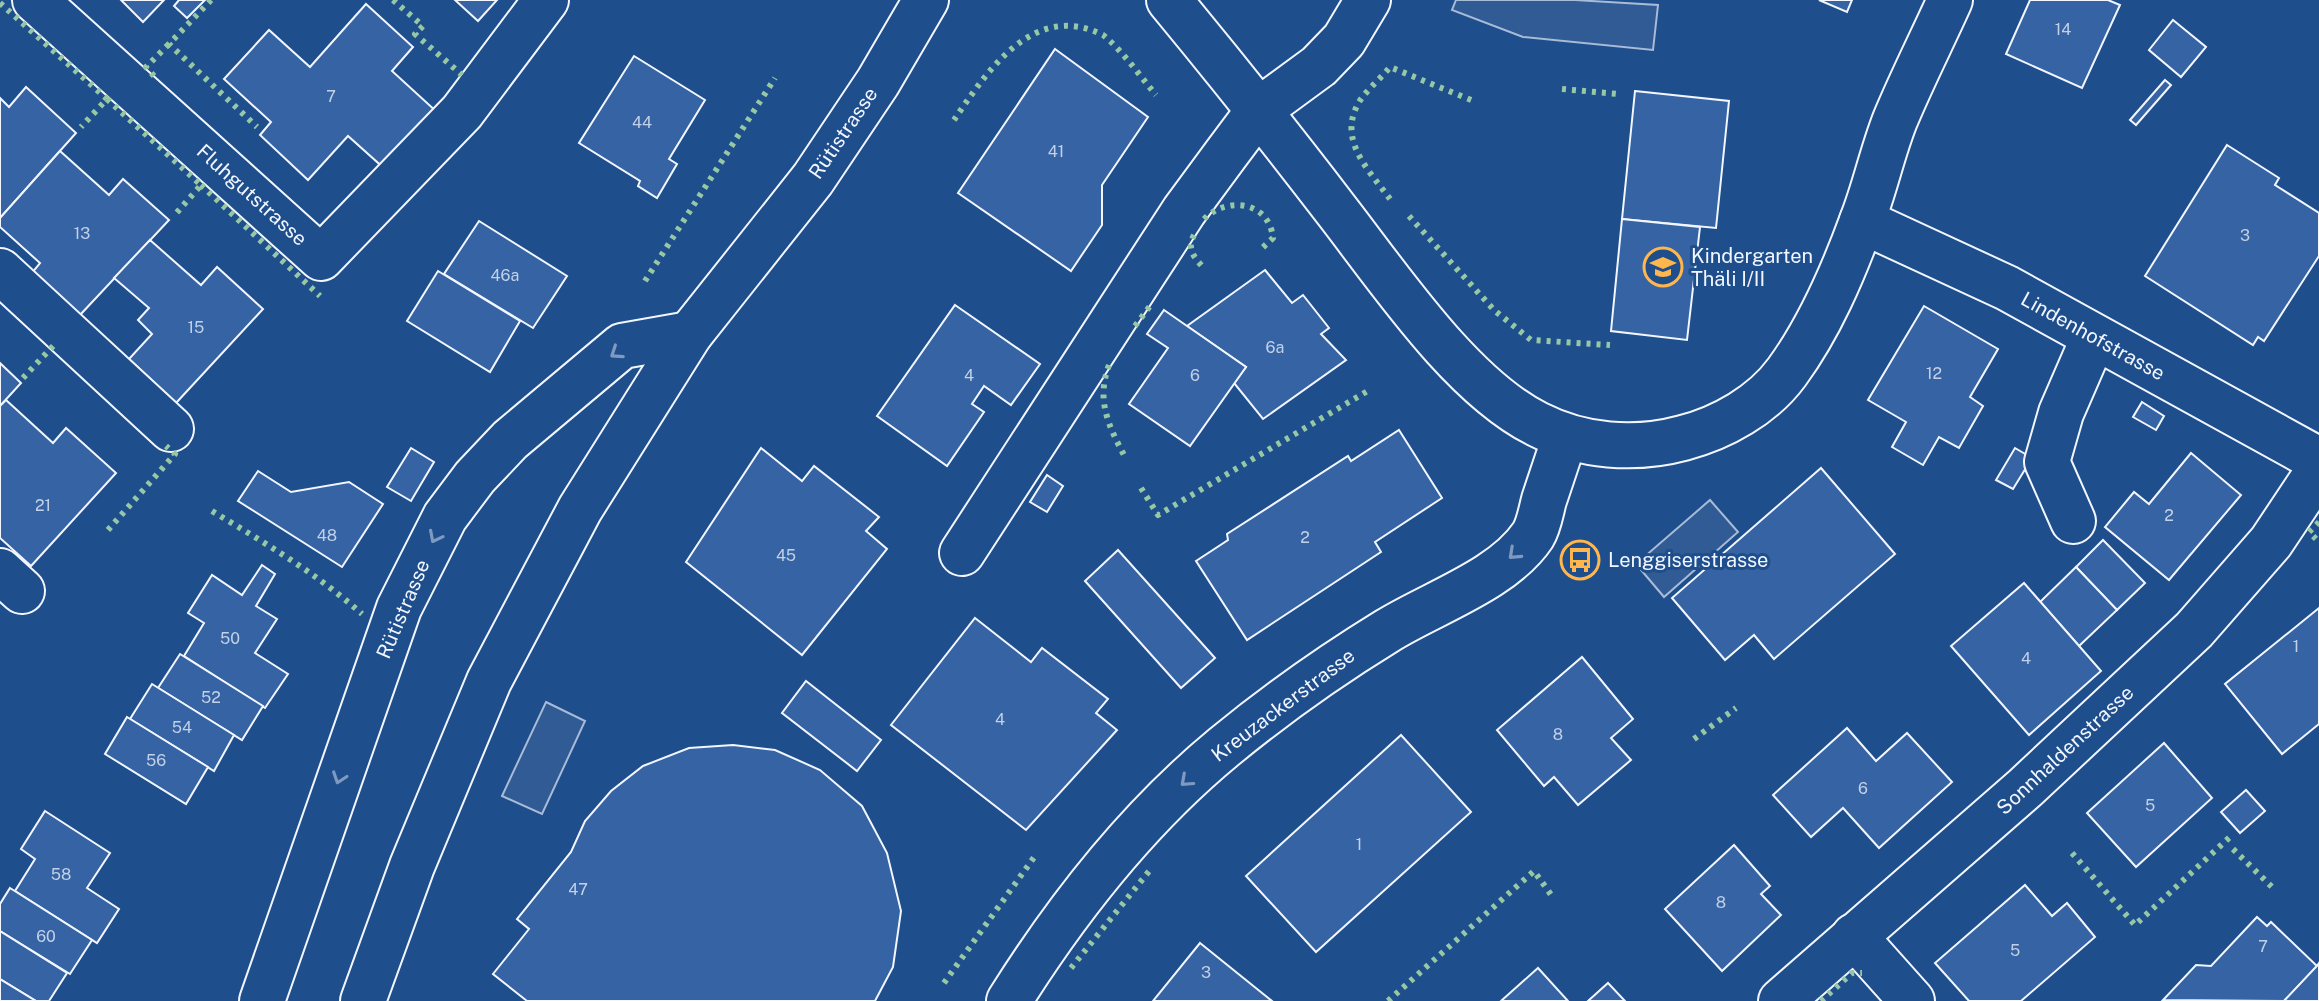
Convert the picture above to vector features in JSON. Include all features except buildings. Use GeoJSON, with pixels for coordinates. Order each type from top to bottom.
{"type":"FeatureCollection","features":[{"type":"Feature","properties":{"kind":"street","name":"Fluhgutstrasse"},"geometry":{"type":"LineString","coordinates":[[35,0],[321,258],[462,112],[546,0]]}},
{"type":"Feature","properties":{"kind":"street","name":"Rütistrasse"},"geometry":{"type":"LineString","coordinates":[[363,1001],[412,866],[489,681],[580,509],[690,334],[813,179],[878,82],[926,0]]}},
{"type":"Feature","properties":{"kind":"street"},"geometry":{"type":"LineString","coordinates":[[1169,0],[1259,110],[1427,327],[1464,367],[1509,407],[1535,424],[1565,437],[1596,444],[1662,444],[1697,434],[1732,420],[1786,375],[1823,315],[1862,221],[1895,121],[1950,0]]}},
{"type":"Feature","properties":{"kind":"street"},"geometry":{"type":"LineString","coordinates":[[962,553],[1184,211],[1259,110],[1319,66],[1344,40],[1368,0]]}},
{"type":"Feature","properties":{"kind":"street","name":"Lindenhofstrasse"},"geometry":{"type":"LineString","coordinates":[[1862,221],[2007,288],[2319,460]]}},
{"type":"Feature","properties":{"kind":"street"},"geometry":{"type":"LineString","coordinates":[[0,271],[171,429]]}},
{"type":"Feature","properties":{"kind":"street","name":"Rütistrasse"},"geometry":{"type":"LineString","coordinates":[[262,1001],[399,608],[445,517],[475,477],[510,440],[622,346],[690,334]]}},
{"type":"Feature","properties":{"kind":"street"},"geometry":{"type":"LineString","coordinates":[[2073,521],[2047,462],[2061,413],[2094,337]]}},
{"type":"Feature","properties":{"kind":"street","name":"Kreuzackerstrasse"},"geometry":{"type":"LineString","coordinates":[[1009,1001],[1081,895],[1163,803],[1223,748],[1325,670],[1390,629],[1490,574],[1515,555],[1534,533],[1565,437]]}},
{"type":"Feature","properties":{"kind":"street","name":"Sonnhaldenstrasse"},"geometry":{"type":"LineString","coordinates":[[1781,1001],[2025,788],[2194,630],[2271,542],[2319,470]]}},
{"type":"Feature","properties":{"kind":"street"},"geometry":{"type":"LineString","coordinates":[[1854,936],[1912,1001]]}},
{"type":"Feature","properties":{"kind":"shaded area"},"geometry":{"type":"Polygon","coordinates":[[[1456,0],[1575,0],[1658,5],[1653,50],[1523,37],[1452,10],[1456,0]]]}},
{"type":"Feature","properties":{"kind":"shaded area"},"geometry":{"type":"Polygon","coordinates":[[[1710,500],[1738,532],[1664,597],[1636,564],[1710,500]]]}},
{"type":"Feature","properties":{"kind":"shaded area"},"geometry":{"type":"Polygon","coordinates":[[[546,702],[585,721],[542,814],[502,796],[546,702]]]}},
{"type":"Feature","properties":{"kind":"hedge"},"geometry":{"type":"LineString","coordinates":[[211,0],[169,44],[257,127]]}},
{"type":"Feature","properties":{"kind":"hedge"},"geometry":{"type":"LineString","coordinates":[[393,0],[423,26],[415,34],[462,75]]}},
{"type":"Feature","properties":{"kind":"hedge"},"geometry":{"type":"LineString","coordinates":[[0,3],[107,99],[81,127]]}},
{"type":"Feature","properties":{"kind":"hedge"},"geometry":{"type":"LineString","coordinates":[[954,120],[981,82],[1014,47],[1034,34],[1055,27],[1078,27],[1103,35],[1156,95]]}},
{"type":"Feature","properties":{"kind":"hedge"},"geometry":{"type":"LineString","coordinates":[[154,76],[146,67],[169,44]]}},
{"type":"Feature","properties":{"kind":"hedge"},"geometry":{"type":"LineString","coordinates":[[1390,199],[1364,164],[1353,140],[1351,127],[1354,113],[1368,91],[1390,67],[1476,102]]}},
{"type":"Feature","properties":{"kind":"hedge"},"geometry":{"type":"LineString","coordinates":[[645,281],[775,78]]}},
{"type":"Feature","properties":{"kind":"hedge"},"geometry":{"type":"LineString","coordinates":[[1562,89],[1618,94]]}},
{"type":"Feature","properties":{"kind":"hedge"},"geometry":{"type":"LineString","coordinates":[[107,99],[201,185],[173,217]]}},
{"type":"Feature","properties":{"kind":"hedge"},"geometry":{"type":"LineString","coordinates":[[201,185],[320,296]]}},
{"type":"Feature","properties":{"kind":"hedge"},"geometry":{"type":"LineString","coordinates":[[1204,219],[1224,207],[1235,205],[1255,210],[1264,216],[1273,238],[1259,251]]}},
{"type":"Feature","properties":{"kind":"hedge"},"geometry":{"type":"LineString","coordinates":[[1409,216],[1494,310],[1531,340],[1610,345]]}},
{"type":"Feature","properties":{"kind":"hedge"},"geometry":{"type":"LineString","coordinates":[[1194,235],[1192,252],[1202,266]]}},
{"type":"Feature","properties":{"kind":"hedge"},"geometry":{"type":"LineString","coordinates":[[1135,326],[1150,306]]}},
{"type":"Feature","properties":{"kind":"hedge"},"geometry":{"type":"LineString","coordinates":[[23,378],[54,345]]}},
{"type":"Feature","properties":{"kind":"hedge"},"geometry":{"type":"LineString","coordinates":[[1109,365],[1104,401],[1125,457]]}},
{"type":"Feature","properties":{"kind":"hedge"},"geometry":{"type":"LineString","coordinates":[[1141,488],[1158,515],[1371,389]]}},
{"type":"Feature","properties":{"kind":"hedge"},"geometry":{"type":"LineString","coordinates":[[108,530],[175,454],[166,446]]}},
{"type":"Feature","properties":{"kind":"hedge"},"geometry":{"type":"LineString","coordinates":[[212,511],[308,572],[362,614]]}},
{"type":"Feature","properties":{"kind":"hedge"},"geometry":{"type":"LineString","coordinates":[[2319,522],[2309,532],[2319,542]]}},
{"type":"Feature","properties":{"kind":"hedge"},"geometry":{"type":"LineString","coordinates":[[1694,739],[1736,708]]}},
{"type":"Feature","properties":{"kind":"hedge"},"geometry":{"type":"LineString","coordinates":[[2072,853],[2135,925],[2232,835]]}},
{"type":"Feature","properties":{"kind":"hedge"},"geometry":{"type":"LineString","coordinates":[[2233,849],[2274,889]]}},
{"type":"Feature","properties":{"kind":"hedge"},"geometry":{"type":"LineString","coordinates":[[944,983],[1035,856]]}},
{"type":"Feature","properties":{"kind":"hedge"},"geometry":{"type":"LineString","coordinates":[[1071,968],[1150,870]]}},
{"type":"Feature","properties":{"kind":"hedge"},"geometry":{"type":"LineString","coordinates":[[1388,1001],[1534,871],[1552,896]]}},
{"type":"Feature","properties":{"kind":"hedge"},"geometry":{"type":"LineString","coordinates":[[1821,1001],[1852,973],[1862,973]]}},
{"type":"Feature","properties":{"kind":"place","name":"Kindergarten Thäli I/II"},"geometry":{"type":"Point","coordinates":[1663,267]}},
{"type":"Feature","properties":{"kind":"place","name":"Lenggiserstrasse"},"geometry":{"type":"Point","coordinates":[1580,560]}}]}
